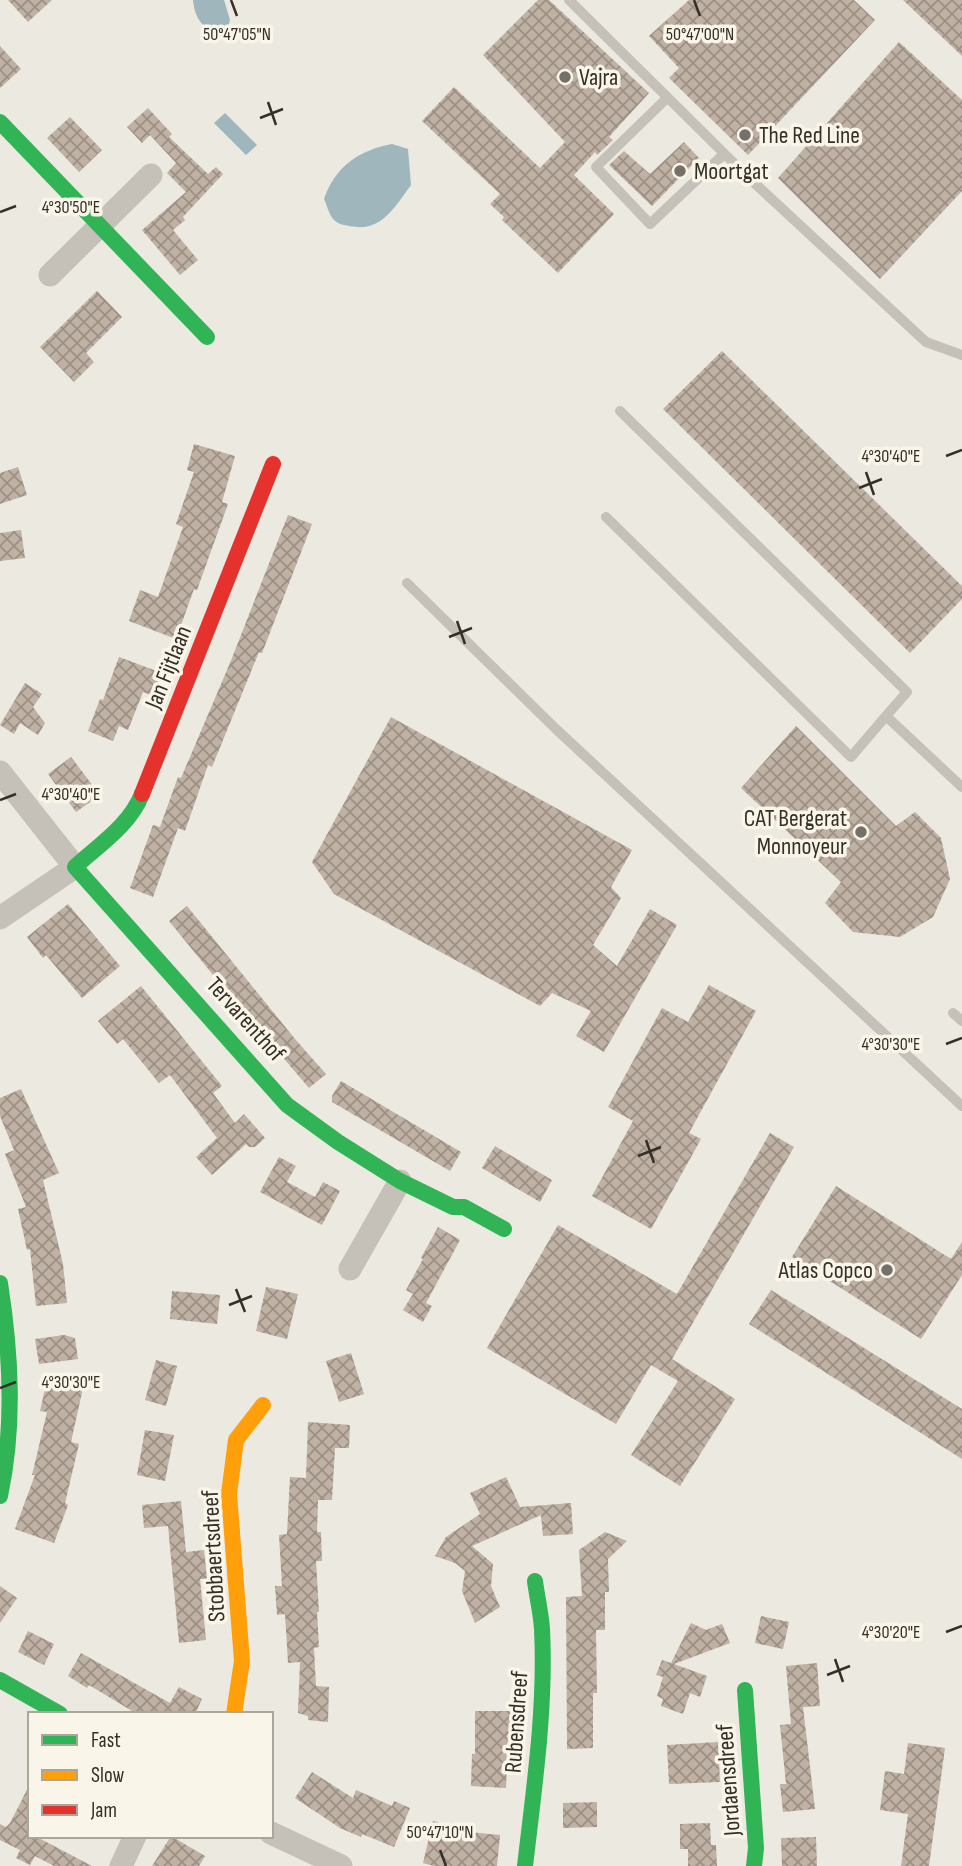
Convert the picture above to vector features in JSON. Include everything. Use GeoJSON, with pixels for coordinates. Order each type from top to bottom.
{"type":"FeatureCollection","features":[{"type":"Feature","properties":{"kind":"street"},"geometry":{"type":"LineString","coordinates":[[0,122],[207,337]]}},
{"type":"Feature","properties":{"kind":"street"},"geometry":{"type":"LineString","coordinates":[[50,275],[151,175]]}},
{"type":"Feature","properties":{"kind":"street","name":"Jan Fijtlaan"},"geometry":{"type":"LineString","coordinates":[[75,867],[138,807],[273,464]]}},
{"type":"Feature","properties":{"kind":"street"},"geometry":{"type":"LineString","coordinates":[[0,772],[75,867],[0,918]]}},
{"type":"Feature","properties":{"kind":"street","name":"Tervarenthof"},"geometry":{"type":"LineString","coordinates":[[75,867],[287,1105],[338,1142],[400,1181],[453,1207],[464,1207],[504,1229]]}},
{"type":"Feature","properties":{"kind":"street"},"geometry":{"type":"LineString","coordinates":[[350,1269],[400,1181]]}},
{"type":"Feature","properties":{"kind":"street"},"geometry":{"type":"LineString","coordinates":[[0,1283],[4,1308],[10,1421],[0,1496]]}},
{"type":"Feature","properties":{"kind":"street","name":"Stobbaertsdreef"},"geometry":{"type":"LineString","coordinates":[[234,1712],[243,1661],[229,1494],[236,1440],[263,1405]]}},
{"type":"Feature","properties":{"kind":"street","name":"Rubensdreef"},"geometry":{"type":"LineString","coordinates":[[525,1866],[536,1773],[542,1658],[542,1626],[535,1581]]}},
{"type":"Feature","properties":{"kind":"street"},"geometry":{"type":"LineString","coordinates":[[0,1680],[56,1712]]}},
{"type":"Feature","properties":{"kind":"street","name":"Jordaensdreef"},"geometry":{"type":"LineString","coordinates":[[745,1690],[754,1866]]}},
{"type":"Feature","properties":{"kind":"street"},"geometry":{"type":"LineString","coordinates":[[273,1834],[341,1866]]}},
{"type":"Feature","properties":{"kind":"street"},"geometry":{"type":"LineString","coordinates":[[121,1866],[134,1838]]}},
{"type":"Feature","properties":{"kind":"lane"},"geometry":{"type":"LineString","coordinates":[[569,0],[724,153],[926,342],[962,355]]}},
{"type":"Feature","properties":{"kind":"lane"},"geometry":{"type":"LineString","coordinates":[[667,97],[596,167],[650,224],[724,153]]}},
{"type":"Feature","properties":{"kind":"lane"},"geometry":{"type":"LineString","coordinates":[[606,517],[851,757],[907,692],[620,411]]}},
{"type":"Feature","properties":{"kind":"lane"},"geometry":{"type":"LineString","coordinates":[[407,583],[557,730],[962,1106]]}},
{"type":"Feature","properties":{"kind":"lane"},"geometry":{"type":"LineString","coordinates":[[887,716],[962,787]]}},
{"type":"Feature","properties":{"kind":"lane"},"geometry":{"type":"LineString","coordinates":[[953,1013],[962,1021]]}},
{"type":"Feature","properties":{"kind":"water"},"geometry":{"type":"Polygon","coordinates":[[[193,0],[224,0],[230,20],[228,28],[218,34],[207,29],[197,16],[193,0]]]}},
{"type":"Feature","properties":{"kind":"water"},"geometry":{"type":"Polygon","coordinates":[[[225,113],[257,145],[246,155],[214,123],[225,113]]]}},
{"type":"Feature","properties":{"kind":"water"},"geometry":{"type":"Polygon","coordinates":[[[392,144],[408,149],[411,185],[399,202],[386,217],[370,226],[349,226],[336,221],[324,199],[335,178],[359,156],[392,144]]]}},
{"type":"Feature","properties":{"kind":"building"},"geometry":{"type":"Polygon","coordinates":[[[8,0],[52,0],[28,22],[8,0]]]}},
{"type":"Feature","properties":{"kind":"building"},"geometry":{"type":"Polygon","coordinates":[[[538,0],[549,0],[649,93],[609,137],[613,140],[597,155],[595,152],[574,175],[614,214],[558,273],[502,220],[504,217],[490,204],[500,194],[422,121],[454,87],[540,168],[565,142],[483,55],[538,0]]]}},
{"type":"Feature","properties":{"kind":"building"},"geometry":{"type":"Polygon","coordinates":[[[689,0],[854,0],[875,20],[748,155],[669,78],[679,68],[649,36],[689,0]]]}},
{"type":"Feature","properties":{"kind":"building"},"geometry":{"type":"Polygon","coordinates":[[[903,0],[962,0],[962,56],[903,0]]]}},
{"type":"Feature","properties":{"kind":"building"},"geometry":{"type":"Polygon","coordinates":[[[899,42],[962,100],[962,191],[880,279],[778,178],[899,42]]]}},
{"type":"Feature","properties":{"kind":"building"},"geometry":{"type":"Polygon","coordinates":[[[0,46],[21,69],[0,88],[0,46]]]}},
{"type":"Feature","properties":{"kind":"building"},"geometry":{"type":"Polygon","coordinates":[[[148,108],[172,134],[169,137],[208,174],[216,167],[223,174],[183,217],[185,220],[173,230],[198,260],[180,275],[142,230],[186,192],[167,173],[176,163],[150,135],[142,143],[127,127],[148,108]]]}},
{"type":"Feature","properties":{"kind":"building"},"geometry":{"type":"Polygon","coordinates":[[[70,117],[102,150],[79,172],[47,138],[70,117]]]}},
{"type":"Feature","properties":{"kind":"building"},"geometry":{"type":"Polygon","coordinates":[[[684,142],[699,158],[652,206],[609,165],[624,151],[650,174],[684,142]]]}},
{"type":"Feature","properties":{"kind":"building"},"geometry":{"type":"Polygon","coordinates":[[[97,291],[122,317],[86,353],[94,362],[74,382],[40,347],[97,291]]]}},
{"type":"Feature","properties":{"kind":"building"},"geometry":{"type":"Polygon","coordinates":[[[722,351],[962,586],[962,599],[910,653],[663,409],[722,351]]]}},
{"type":"Feature","properties":{"kind":"building"},"geometry":{"type":"Polygon","coordinates":[[[194,444],[235,456],[222,502],[228,504],[176,639],[129,621],[140,590],[158,597],[183,527],[176,524],[194,472],[187,470],[194,444]]]}},
{"type":"Feature","properties":{"kind":"building"},"geometry":{"type":"Polygon","coordinates":[[[18,467],[27,495],[0,504],[0,473],[18,467]]]}},
{"type":"Feature","properties":{"kind":"building"},"geometry":{"type":"Polygon","coordinates":[[[288,515],[312,524],[262,653],[259,652],[212,767],[208,765],[185,831],[178,828],[153,897],[130,888],[153,825],[160,827],[178,777],[181,778],[230,663],[288,515]]]}},
{"type":"Feature","properties":{"kind":"building"},"geometry":{"type":"Polygon","coordinates":[[[21,530],[25,558],[0,561],[0,533],[21,530]]]}},
{"type":"Feature","properties":{"kind":"building"},"geometry":{"type":"Polygon","coordinates":[[[119,657],[162,673],[154,696],[143,692],[128,730],[119,726],[113,741],[88,731],[119,657]]]}},
{"type":"Feature","properties":{"kind":"building"},"geometry":{"type":"Polygon","coordinates":[[[25,683],[42,694],[33,707],[45,723],[38,735],[20,723],[14,734],[0,725],[25,683]]]}},
{"type":"Feature","properties":{"kind":"building"},"geometry":{"type":"Polygon","coordinates":[[[391,717],[632,850],[611,887],[621,898],[593,945],[617,966],[650,909],[677,925],[604,1052],[576,1036],[591,1011],[552,993],[540,1006],[334,894],[312,862],[391,717]]]}},
{"type":"Feature","properties":{"kind":"building","name":"CAT Bergerat Monnoyeur"},"geometry":{"type":"Polygon","coordinates":[[[796,726],[896,826],[915,812],[941,838],[950,879],[933,917],[900,937],[853,932],[825,903],[841,882],[741,788],[796,726]]]}},
{"type":"Feature","properties":{"kind":"building"},"geometry":{"type":"Polygon","coordinates":[[[71,757],[100,795],[76,812],[48,774],[71,757]]]}},
{"type":"Feature","properties":{"kind":"building"},"geometry":{"type":"Polygon","coordinates":[[[68,904],[120,966],[82,998],[46,955],[43,958],[27,937],[68,904]]]}},
{"type":"Feature","properties":{"kind":"building"},"geometry":{"type":"Polygon","coordinates":[[[187,906],[326,1074],[309,1088],[169,921],[187,906]]]}},
{"type":"Feature","properties":{"kind":"building"},"geometry":{"type":"Polygon","coordinates":[[[709,985],[756,1011],[689,1133],[701,1139],[651,1229],[592,1196],[633,1121],[608,1107],[662,1008],[688,1022],[709,985]]]}},
{"type":"Feature","properties":{"kind":"building"},"geometry":{"type":"Polygon","coordinates":[[[141,986],[222,1086],[213,1093],[235,1123],[244,1114],[265,1138],[255,1147],[246,1144],[212,1175],[196,1157],[217,1138],[170,1075],[159,1083],[123,1039],[117,1044],[98,1021],[141,986]]]}},
{"type":"Feature","properties":{"kind":"building"},"geometry":{"type":"Polygon","coordinates":[[[341,1081],[461,1152],[450,1171],[332,1102],[332,1096],[341,1081]]]}},
{"type":"Feature","properties":{"kind":"building"},"geometry":{"type":"Polygon","coordinates":[[[21,1089],[59,1173],[43,1180],[63,1264],[67,1303],[36,1306],[30,1249],[27,1250],[18,1209],[26,1207],[5,1154],[14,1150],[0,1116],[0,1098],[21,1089]]]}},
{"type":"Feature","properties":{"kind":"building"},"geometry":{"type":"Polygon","coordinates":[[[770,1133],[794,1147],[672,1359],[735,1399],[680,1486],[631,1455],[678,1381],[651,1365],[616,1424],[487,1348],[558,1225],[677,1294],[770,1133]]]}},
{"type":"Feature","properties":{"kind":"building"},"geometry":{"type":"Polygon","coordinates":[[[495,1146],[552,1180],[540,1202],[482,1168],[495,1146]]]}},
{"type":"Feature","properties":{"kind":"building"},"geometry":{"type":"Polygon","coordinates":[[[279,1157],[296,1166],[287,1182],[315,1197],[323,1182],[340,1191],[322,1225],[260,1192],[279,1157]]]}},
{"type":"Feature","properties":{"kind":"building","name":"Atlas Copco"},"geometry":{"type":"Polygon","coordinates":[[[836,1186],[951,1259],[962,1242],[962,1275],[921,1339],[792,1257],[836,1186]]]}},
{"type":"Feature","properties":{"kind":"building"},"geometry":{"type":"Polygon","coordinates":[[[438,1227],[460,1240],[426,1303],[432,1306],[423,1322],[403,1310],[413,1294],[406,1290],[438,1227]]]}},
{"type":"Feature","properties":{"kind":"building"},"geometry":{"type":"Polygon","coordinates":[[[266,1287],[298,1294],[287,1339],[256,1331],[266,1287]]]}},
{"type":"Feature","properties":{"kind":"building"},"geometry":{"type":"Polygon","coordinates":[[[771,1290],[962,1409],[962,1459],[749,1324],[771,1290]]]}},
{"type":"Feature","properties":{"kind":"building"},"geometry":{"type":"Polygon","coordinates":[[[172,1291],[220,1295],[217,1324],[170,1319],[172,1291]]]}},
{"type":"Feature","properties":{"kind":"building"},"geometry":{"type":"Polygon","coordinates":[[[64,1335],[75,1338],[78,1359],[39,1364],[35,1339],[64,1335]]]}},
{"type":"Feature","properties":{"kind":"building"},"geometry":{"type":"Polygon","coordinates":[[[351,1353],[364,1394],[339,1402],[326,1361],[351,1353]]]}},
{"type":"Feature","properties":{"kind":"building"},"geometry":{"type":"Polygon","coordinates":[[[156,1360],[177,1366],[166,1406],[145,1400],[156,1360]]]}},
{"type":"Feature","properties":{"kind":"building"},"geometry":{"type":"Polygon","coordinates":[[[47,1380],[83,1388],[71,1442],[79,1444],[65,1503],[68,1505],[54,1543],[15,1529],[35,1475],[32,1475],[47,1412],[40,1411],[47,1380]]]}},
{"type":"Feature","properties":{"kind":"building"},"geometry":{"type":"Polygon","coordinates":[[[308,1422],[350,1425],[349,1448],[335,1448],[332,1500],[318,1500],[317,1532],[321,1532],[322,1561],[316,1561],[319,1647],[314,1648],[316,1686],[329,1687],[328,1722],[308,1720],[308,1716],[298,1713],[300,1662],[288,1663],[285,1614],[277,1615],[275,1586],[282,1586],[279,1535],[287,1534],[290,1477],[306,1478],[308,1422]]]}},
{"type":"Feature","properties":{"kind":"building"},"geometry":{"type":"Polygon","coordinates":[[[145,1430],[174,1435],[165,1481],[137,1475],[145,1430]]]}},
{"type":"Feature","properties":{"kind":"building"},"geometry":{"type":"Polygon","coordinates":[[[506,1477],[520,1507],[571,1503],[573,1534],[543,1536],[541,1515],[472,1546],[493,1564],[491,1586],[500,1607],[475,1623],[462,1591],[465,1571],[455,1563],[435,1556],[446,1537],[480,1514],[470,1493],[506,1477]]]}},
{"type":"Feature","properties":{"kind":"building"},"geometry":{"type":"Polygon","coordinates":[[[181,1501],[186,1552],[204,1550],[207,1579],[200,1579],[206,1640],[179,1643],[168,1526],[144,1528],[142,1505],[181,1501]]]}},
{"type":"Feature","properties":{"kind":"building"},"geometry":{"type":"Polygon","coordinates":[[[605,1532],[627,1541],[608,1559],[609,1592],[605,1592],[605,1630],[596,1630],[597,1693],[593,1693],[593,1748],[567,1749],[566,1597],[582,1596],[579,1550],[605,1532]]]}},
{"type":"Feature","properties":{"kind":"building"},"geometry":{"type":"Polygon","coordinates":[[[0,1586],[17,1598],[0,1623],[0,1586]]]}},
{"type":"Feature","properties":{"kind":"building"},"geometry":{"type":"Polygon","coordinates":[[[761,1616],[789,1622],[783,1649],[755,1643],[761,1616]]]}},
{"type":"Feature","properties":{"kind":"building"},"geometry":{"type":"Polygon","coordinates":[[[691,1623],[706,1630],[722,1624],[730,1643],[674,1664],[707,1676],[700,1697],[690,1693],[683,1714],[661,1706],[663,1699],[657,1696],[663,1677],[656,1675],[662,1660],[671,1663],[691,1623]]]}},
{"type":"Feature","properties":{"kind":"building"},"geometry":{"type":"Polygon","coordinates":[[[28,1631],[54,1644],[44,1665],[18,1652],[28,1631]]]}},
{"type":"Feature","properties":{"kind":"building"},"geometry":{"type":"Polygon","coordinates":[[[81,1653],[170,1703],[179,1687],[202,1699],[196,1712],[134,1712],[89,1685],[87,1688],[68,1676],[81,1653]]]}},
{"type":"Feature","properties":{"kind":"building"},"geometry":{"type":"Polygon","coordinates":[[[817,1663],[820,1706],[803,1707],[815,1809],[783,1812],[780,1784],[786,1784],[780,1725],[791,1724],[786,1666],[817,1663]]]}},
{"type":"Feature","properties":{"kind":"building"},"geometry":{"type":"Polygon","coordinates":[[[475,1711],[511,1711],[506,1788],[471,1786],[472,1754],[475,1754],[475,1711]]]}},
{"type":"Feature","properties":{"kind":"building"},"geometry":{"type":"Polygon","coordinates":[[[718,1742],[720,1782],[669,1784],[667,1745],[718,1742]]]}},
{"type":"Feature","properties":{"kind":"building"},"geometry":{"type":"Polygon","coordinates":[[[908,1743],[945,1748],[929,1866],[901,1866],[908,1814],[880,1810],[885,1771],[904,1774],[908,1743]]]}},
{"type":"Feature","properties":{"kind":"building"},"geometry":{"type":"Polygon","coordinates":[[[312,1772],[353,1798],[356,1790],[392,1806],[394,1801],[410,1808],[394,1847],[340,1828],[295,1798],[312,1772]]]}},
{"type":"Feature","properties":{"kind":"building"},"geometry":{"type":"Polygon","coordinates":[[[28,1788],[28,1838],[39,1838],[92,1866],[54,1866],[35,1856],[30,1865],[16,1858],[20,1850],[0,1840],[0,1824],[6,1827],[28,1788]]]}},
{"type":"Feature","properties":{"kind":"building"},"geometry":{"type":"Polygon","coordinates":[[[597,1802],[597,1827],[563,1828],[563,1803],[597,1802]]]}},
{"type":"Feature","properties":{"kind":"building"},"geometry":{"type":"Polygon","coordinates":[[[433,1821],[459,1828],[459,1831],[500,1835],[497,1866],[434,1866],[423,1863],[433,1821]]]}},
{"type":"Feature","properties":{"kind":"building"},"geometry":{"type":"Polygon","coordinates":[[[710,1823],[711,1845],[716,1845],[717,1866],[688,1866],[688,1849],[680,1849],[680,1824],[710,1823]]]}},
{"type":"Feature","properties":{"kind":"building"},"geometry":{"type":"Polygon","coordinates":[[[816,1837],[817,1866],[782,1866],[781,1838],[816,1837]]]}},
{"type":"Feature","properties":{"kind":"building"},"geometry":{"type":"Polygon","coordinates":[[[170,1838],[174,1838],[205,1856],[199,1866],[152,1866],[170,1838]]]}},
{"type":"Feature","properties":{"kind":"traffic: fast"},"geometry":{"type":"LineString","coordinates":[[0,122],[207,337]]}},
{"type":"Feature","properties":{"kind":"traffic: fast"},"geometry":{"type":"LineString","coordinates":[[142,794],[122,825],[75,867],[287,1105],[338,1142],[400,1181],[453,1207],[464,1207],[504,1229]]}},
{"type":"Feature","properties":{"kind":"traffic: fast"},"geometry":{"type":"LineString","coordinates":[[0,1283],[10,1390],[8,1443],[0,1496]]}},
{"type":"Feature","properties":{"kind":"traffic: fast"},"geometry":{"type":"LineString","coordinates":[[525,1866],[542,1688],[542,1629],[535,1581]]}},
{"type":"Feature","properties":{"kind":"traffic: fast"},"geometry":{"type":"LineString","coordinates":[[0,1680],[56,1712]]}},
{"type":"Feature","properties":{"kind":"traffic: fast"},"geometry":{"type":"LineString","coordinates":[[745,1690],[756,1848],[754,1866]]}},
{"type":"Feature","properties":{"kind":"traffic: slow"},"geometry":{"type":"LineString","coordinates":[[234,1712],[242,1661],[229,1494],[236,1440],[263,1405]]}},
{"type":"Feature","properties":{"kind":"traffic: jam"},"geometry":{"type":"LineString","coordinates":[[142,794],[273,464]]}},
{"type":"Feature","properties":{"kind":"place","name":"Vajra"},"geometry":{"type":"Point","coordinates":[565,77]}},
{"type":"Feature","properties":{"kind":"place","name":"The Red Line"},"geometry":{"type":"Point","coordinates":[745,135]}},
{"type":"Feature","properties":{"kind":"place","name":"Moortgat"},"geometry":{"type":"Point","coordinates":[680,171]}},
{"type":"Feature","properties":{"kind":"place","name":"CAT Bergerat Monnoyeur"},"geometry":{"type":"Point","coordinates":[861,832]}},
{"type":"Feature","properties":{"kind":"place","name":"Atlas Copco"},"geometry":{"type":"Point","coordinates":[887,1270]}}]}
